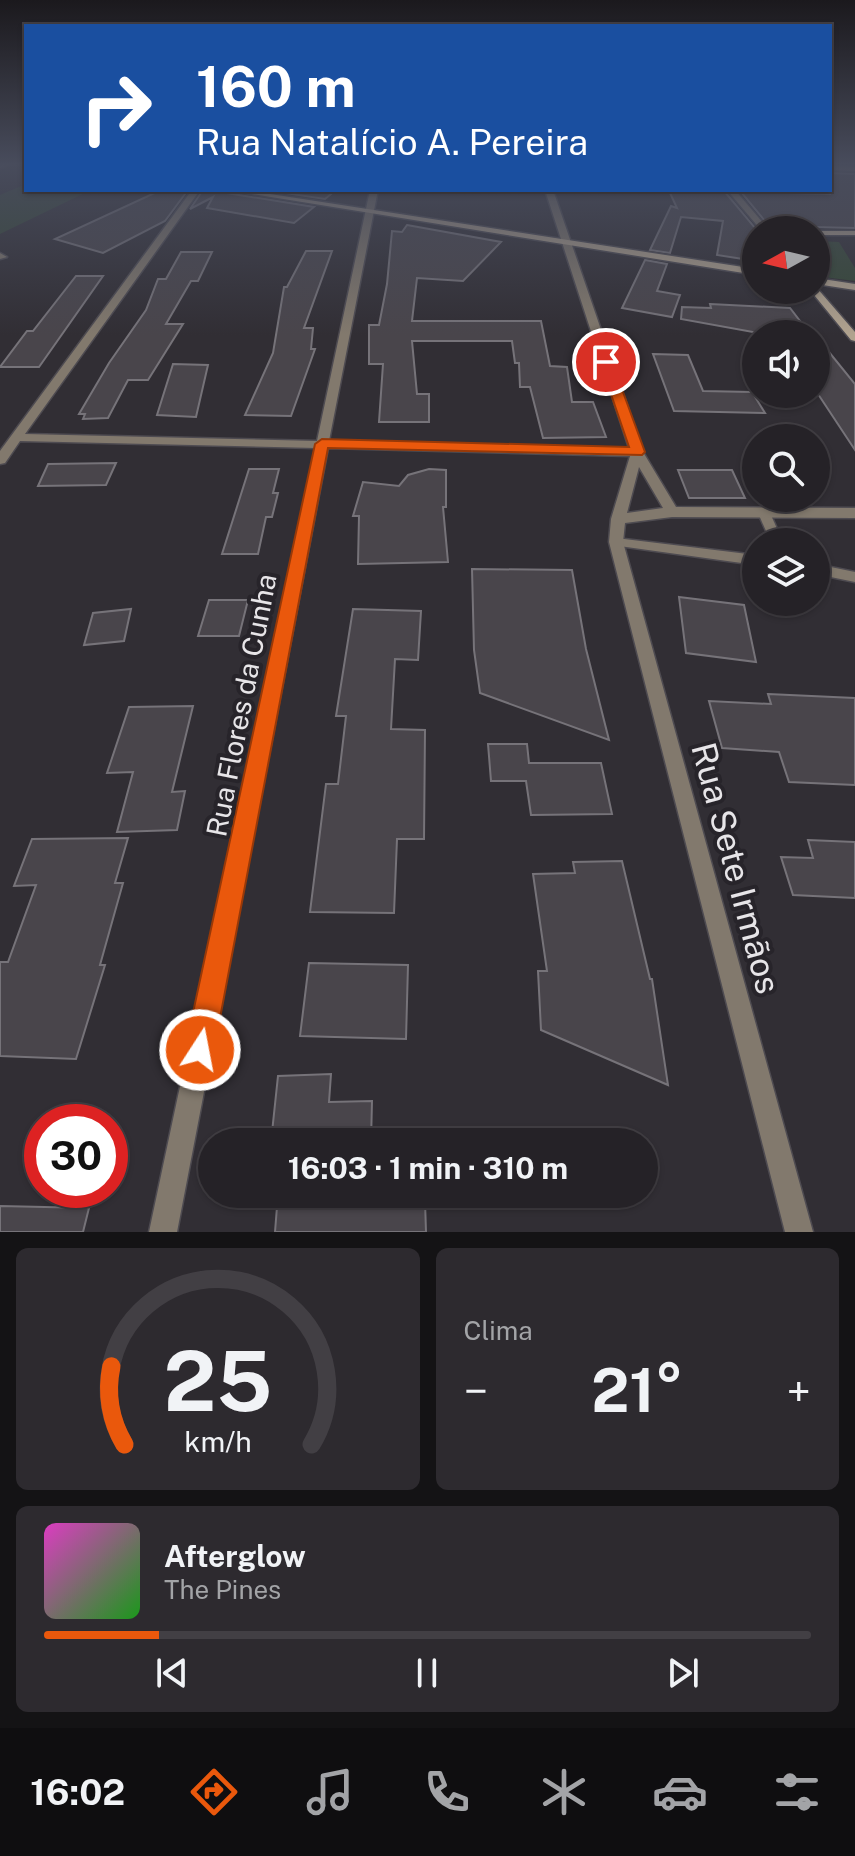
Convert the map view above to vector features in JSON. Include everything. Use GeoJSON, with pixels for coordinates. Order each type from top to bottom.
{"type":"FeatureCollection","features":[{"type":"Feature","properties":{"kind":"street"},"geometry":{"type":"LineString","coordinates":[[0,460],[174,220]]}},
{"type":"Feature","properties":{"kind":"street","name":"Rua Flores da Cunha"},"geometry":{"type":"LineString","coordinates":[[163,1232],[368,220]]}},
{"type":"Feature","properties":{"kind":"street"},"geometry":{"type":"LineString","coordinates":[[430,220],[742,270]]}},
{"type":"Feature","properties":{"kind":"street"},"geometry":{"type":"LineString","coordinates":[[558,220],[637,452],[672,512]]}},
{"type":"Feature","properties":{"kind":"street"},"geometry":{"type":"LineString","coordinates":[[830,233],[855,233]]}},
{"type":"Feature","properties":{"kind":"street"},"geometry":{"type":"LineString","coordinates":[[830,283],[855,287]]}},
{"type":"Feature","properties":{"kind":"street"},"geometry":{"type":"LineString","coordinates":[[827,304],[855,338]]}},
{"type":"Feature","properties":{"kind":"street"},"geometry":{"type":"LineString","coordinates":[[16,437],[637,452]]}},
{"type":"Feature","properties":{"kind":"street","name":"Rua Sete Irmãos"},"geometry":{"type":"LineString","coordinates":[[637,452],[618,519],[616,542],[799,1232]]}},
{"type":"Feature","properties":{"kind":"street"},"geometry":{"type":"LineString","coordinates":[[618,519],[672,512],[855,513]]}},
{"type":"Feature","properties":{"kind":"lane"},"geometry":{"type":"LineString","coordinates":[[764,513],[771,528]]}},
{"type":"Feature","properties":{"kind":"lane"},"geometry":{"type":"LineString","coordinates":[[616,542],[742,558]]}},
{"type":"Feature","properties":{"kind":"lane"},"geometry":{"type":"LineString","coordinates":[[830,572],[855,577]]}},
{"type":"Feature","properties":{"kind":"green space"},"geometry":{"type":"Polygon","coordinates":[[[0,220],[28,220],[0,234],[0,220]]]}},
{"type":"Feature","properties":{"kind":"green space"},"geometry":{"type":"Polygon","coordinates":[[[830,242],[839,242],[855,268],[855,281],[830,278],[830,242]]]}},
{"type":"Feature","properties":{"kind":"building"},"geometry":{"type":"Polygon","coordinates":[[[95,220],[165,220],[103,253],[55,239],[95,220]]]}},
{"type":"Feature","properties":{"kind":"building"},"geometry":{"type":"Polygon","coordinates":[[[664,220],[680,220],[670,253],[650,250],[664,220]]]}},
{"type":"Feature","properties":{"kind":"building"},"geometry":{"type":"Polygon","coordinates":[[[718,220],[742,220],[742,259],[717,255],[723,221],[718,220]]]}},
{"type":"Feature","properties":{"kind":"building"},"geometry":{"type":"Polygon","coordinates":[[[830,220],[855,220],[855,228],[830,227],[830,220]]]}},
{"type":"Feature","properties":{"kind":"building"},"geometry":{"type":"Polygon","coordinates":[[[407,225],[501,242],[463,281],[417,278],[412,321],[541,321],[550,366],[567,367],[572,402],[593,402],[606,437],[543,438],[530,387],[520,387],[519,363],[515,363],[512,341],[412,341],[417,394],[429,394],[429,422],[379,422],[383,364],[369,364],[369,325],[379,325],[392,231],[402,232],[407,225]]]}},
{"type":"Feature","properties":{"kind":"building"},"geometry":{"type":"Polygon","coordinates":[[[306,251],[332,251],[304,328],[313,328],[311,349],[315,349],[291,416],[245,415],[273,353],[284,287],[287,287],[306,251]]]}},
{"type":"Feature","properties":{"kind":"building"},"geometry":{"type":"Polygon","coordinates":[[[181,252],[212,252],[198,281],[191,281],[166,324],[183,324],[148,380],[128,380],[108,418],[83,419],[85,414],[79,414],[109,363],[146,310],[158,279],[166,279],[181,252]]]}},
{"type":"Feature","properties":{"kind":"building"},"geometry":{"type":"Polygon","coordinates":[[[645,260],[667,264],[657,291],[680,295],[672,317],[622,308],[645,260]]]}},
{"type":"Feature","properties":{"kind":"building"},"geometry":{"type":"Polygon","coordinates":[[[76,276],[103,276],[39,367],[0,367],[27,331],[33,331],[76,276]]]}},
{"type":"Feature","properties":{"kind":"building"},"geometry":{"type":"Polygon","coordinates":[[[710,304],[790,308],[799,320],[742,320],[742,330],[681,319],[682,307],[711,308],[710,304]]]}},
{"type":"Feature","properties":{"kind":"building"},"geometry":{"type":"Polygon","coordinates":[[[830,353],[855,384],[855,450],[827,408],[830,408],[830,353]]]}},
{"type":"Feature","properties":{"kind":"building"},"geometry":{"type":"Polygon","coordinates":[[[653,354],[688,355],[703,391],[742,392],[742,408],[762,408],[765,413],[674,411],[653,354]]]}},
{"type":"Feature","properties":{"kind":"building"},"geometry":{"type":"Polygon","coordinates":[[[173,364],[208,365],[196,417],[157,415],[173,364]]]}},
{"type":"Feature","properties":{"kind":"building"},"geometry":{"type":"Polygon","coordinates":[[[116,463],[106,485],[38,486],[48,464],[116,463]]]}},
{"type":"Feature","properties":{"kind":"building"},"geometry":{"type":"Polygon","coordinates":[[[249,469],[279,469],[273,493],[278,493],[272,517],[266,517],[258,554],[222,554],[249,469]]]}},
{"type":"Feature","properties":{"kind":"building"},"geometry":{"type":"Polygon","coordinates":[[[429,469],[446,470],[446,507],[443,507],[448,562],[358,564],[359,516],[353,516],[363,482],[399,486],[408,475],[429,469]]]}},
{"type":"Feature","properties":{"kind":"building"},"geometry":{"type":"Polygon","coordinates":[[[678,470],[732,470],[742,492],[742,498],[689,498],[678,470]]]}},
{"type":"Feature","properties":{"kind":"building"},"geometry":{"type":"Polygon","coordinates":[[[472,569],[572,570],[586,649],[609,740],[480,693],[474,650],[472,569]]]}},
{"type":"Feature","properties":{"kind":"building"},"geometry":{"type":"Polygon","coordinates":[[[679,597],[742,605],[742,616],[746,616],[756,662],[686,653],[679,597]]]}},
{"type":"Feature","properties":{"kind":"building"},"geometry":{"type":"Polygon","coordinates":[[[209,600],[248,600],[239,636],[198,636],[209,600]]]}},
{"type":"Feature","properties":{"kind":"building"},"geometry":{"type":"Polygon","coordinates":[[[131,609],[124,641],[84,645],[93,613],[131,609]]]}},
{"type":"Feature","properties":{"kind":"building"},"geometry":{"type":"Polygon","coordinates":[[[353,609],[421,611],[418,660],[395,659],[391,729],[425,730],[424,839],[397,839],[394,913],[310,912],[326,784],[338,784],[346,716],[336,716],[353,609]]]}},
{"type":"Feature","properties":{"kind":"building"},"geometry":{"type":"Polygon","coordinates":[[[768,694],[855,698],[855,785],[789,782],[779,752],[722,748],[709,701],[771,704],[768,694]]]}},
{"type":"Feature","properties":{"kind":"building"},"geometry":{"type":"Polygon","coordinates":[[[193,706],[172,792],[185,791],[177,830],[117,832],[133,772],[107,773],[129,707],[193,706]]]}},
{"type":"Feature","properties":{"kind":"building"},"geometry":{"type":"Polygon","coordinates":[[[488,744],[527,744],[529,763],[601,763],[612,814],[531,815],[526,781],[491,781],[488,744]]]}},
{"type":"Feature","properties":{"kind":"building"},"geometry":{"type":"Polygon","coordinates":[[[128,838],[115,883],[123,883],[100,965],[105,965],[76,1059],[0,1056],[0,962],[8,962],[36,885],[14,886],[32,839],[128,838]]]}},
{"type":"Feature","properties":{"kind":"building"},"geometry":{"type":"Polygon","coordinates":[[[808,840],[855,842],[855,898],[793,895],[781,857],[813,858],[808,840]]]}},
{"type":"Feature","properties":{"kind":"building"},"geometry":{"type":"Polygon","coordinates":[[[622,861],[652,979],[668,1085],[541,1030],[538,971],[547,971],[533,874],[575,873],[573,862],[622,861]]]}},
{"type":"Feature","properties":{"kind":"building"},"geometry":{"type":"Polygon","coordinates":[[[309,963],[408,965],[406,1039],[300,1036],[309,963]]]}},
{"type":"Feature","properties":{"kind":"building"},"geometry":{"type":"Polygon","coordinates":[[[331,1074],[329,1102],[372,1101],[371,1128],[272,1128],[278,1076],[331,1074]]]}},
{"type":"Feature","properties":{"kind":"building"},"geometry":{"type":"Polygon","coordinates":[[[0,1206],[89,1208],[83,1232],[0,1232],[0,1206]]]}},
{"type":"Feature","properties":{"kind":"building"},"geometry":{"type":"Polygon","coordinates":[[[277,1208],[425,1208],[426,1232],[275,1232],[277,1208]]]}},
{"type":"Feature","properties":{"kind":"route"},"geometry":{"type":"LineString","coordinates":[[200,1050],[322,444],[637,452],[606,362]]}}]}
